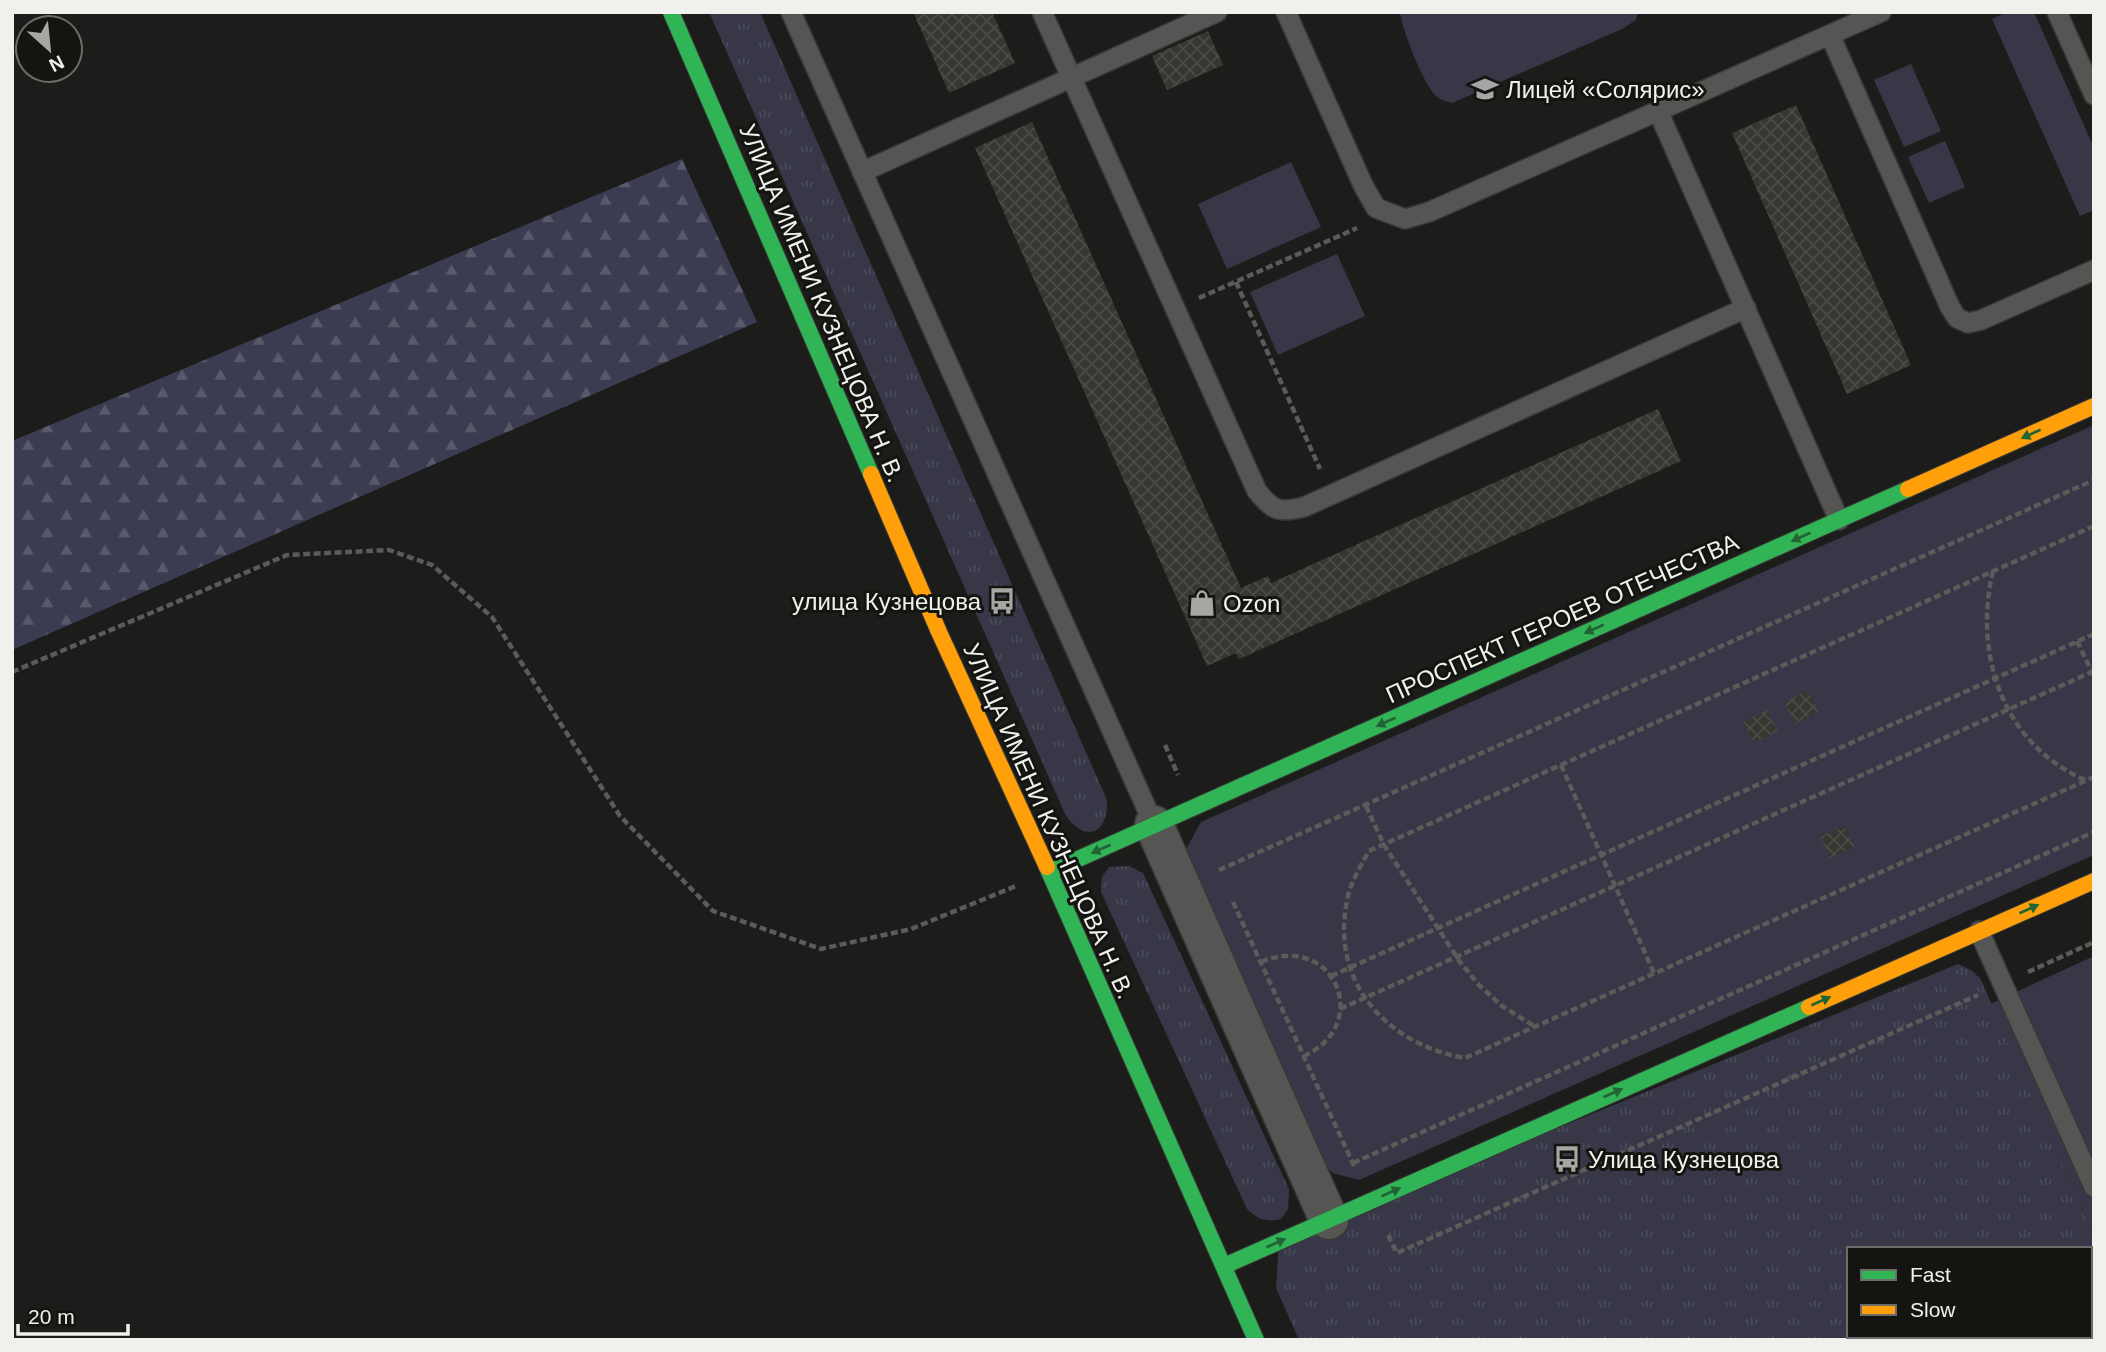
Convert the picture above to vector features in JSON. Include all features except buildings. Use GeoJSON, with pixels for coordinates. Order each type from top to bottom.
{"type":"FeatureCollection","features":[{"type":"Feature","properties":{"kind":"street","name":"УЛИЦА ИМЕНИ КУЗНЕЦОВА Н. В."},"geometry":{"type":"LineString","coordinates":[[671,12],[939,632],[1049,872],[1256,1340]]}},
{"type":"Feature","properties":{"kind":"street","name":"ПРОСПЕКТ ГЕРОЕВ ОТЕЧЕСТВА"},"geometry":{"type":"LineString","coordinates":[[1049,872],[2094,406]]}},
{"type":"Feature","properties":{"kind":"street"},"geometry":{"type":"LineString","coordinates":[[1154,825],[1329,1220]]}},
{"type":"Feature","properties":{"kind":"street"},"geometry":{"type":"LineString","coordinates":[[1224,1266],[2094,881]]}},
{"type":"Feature","properties":{"kind":"lane"},"geometry":{"type":"LineString","coordinates":[[791,12],[1154,825]]}},
{"type":"Feature","properties":{"kind":"lane"},"geometry":{"type":"LineString","coordinates":[[1042,12],[1257,491],[1269,506],[1286,512],[1304,507],[1746,308]]}},
{"type":"Feature","properties":{"kind":"lane"},"geometry":{"type":"LineString","coordinates":[[862,172],[1217,12]]}},
{"type":"Feature","properties":{"kind":"lane"},"geometry":{"type":"LineString","coordinates":[[1286,12],[1363,185],[1376,208],[1405,219],[1429,212],[1881,12]]}},
{"type":"Feature","properties":{"kind":"lane"},"geometry":{"type":"LineString","coordinates":[[2057,12],[2094,95]]}},
{"type":"Feature","properties":{"kind":"lane"},"geometry":{"type":"LineString","coordinates":[[1830,35],[1957,318],[1968,323],[1981,320],[2094,270]]}},
{"type":"Feature","properties":{"kind":"lane"},"geometry":{"type":"LineString","coordinates":[[1658,111],[1839,520]]}},
{"type":"Feature","properties":{"kind":"lane"},"geometry":{"type":"LineString","coordinates":[[1979,932],[2094,1187]]}},
{"type":"Feature","properties":{"kind":"path"},"geometry":{"type":"LineString","coordinates":[[1176,309],[1389,213]]}},
{"type":"Feature","properties":{"kind":"path"},"geometry":{"type":"LineString","coordinates":[[1236,282],[1332,495]]}},
{"type":"Feature","properties":{"kind":"path"},"geometry":{"type":"LineString","coordinates":[[1219,870],[2094,480]]}},
{"type":"Feature","properties":{"kind":"path"},"geometry":{"type":"LineString","coordinates":[[2094,526],[1369,852],[1356,875],[1347,900],[1344,927],[1347,953],[1355,979],[1383,1020],[1421,1046],[1465,1058],[2094,777]]}},
{"type":"Feature","properties":{"kind":"path"},"geometry":{"type":"LineString","coordinates":[[12,672],[287,555],[389,551],[432,565],[492,617],[620,816],[713,911],[821,949],[911,929],[1049,872]]}},
{"type":"Feature","properties":{"kind":"path"},"geometry":{"type":"LineString","coordinates":[[1993,571],[1986,607],[1986,635],[1995,678],[2009,709],[2030,739],[2052,761],[2086,781]]}},
{"type":"Feature","properties":{"kind":"path"},"geometry":{"type":"LineString","coordinates":[[1331,976],[2094,634]]}},
{"type":"Feature","properties":{"kind":"path"},"geometry":{"type":"LineString","coordinates":[[1340,1009],[2093,673],[2077,641]]}},
{"type":"Feature","properties":{"kind":"path"},"geometry":{"type":"LineString","coordinates":[[1165,745],[1224,882]]}},
{"type":"Feature","properties":{"kind":"path"},"geometry":{"type":"LineString","coordinates":[[1560,765],[1654,974]]}},
{"type":"Feature","properties":{"kind":"path"},"geometry":{"type":"LineString","coordinates":[[1366,805],[1384,845],[1456,957],[1479,985],[1502,1006],[1535,1026]]}},
{"type":"Feature","properties":{"kind":"path"},"geometry":{"type":"LineString","coordinates":[[1353,1163],[2094,832]]}},
{"type":"Feature","properties":{"kind":"path"},"geometry":{"type":"LineString","coordinates":[[1229,893],[1396,1253],[2094,942]]}},
{"type":"Feature","properties":{"kind":"path"},"geometry":{"type":"LineString","coordinates":[[1261,962],[1291,954],[1307,957],[1321,965],[1338,989],[1340,1009],[1335,1030],[1327,1042],[1304,1056]]}},
{"type":"Feature","properties":{"kind":"green space"},"geometry":{"type":"Polygon","coordinates":[[[709,12],[760,12],[1107,800],[1104,820],[1095,831],[1081,830],[1066,816],[709,12]]]}},
{"type":"Feature","properties":{"kind":"green space"},"geometry":{"type":"Polygon","coordinates":[[[1400,12],[1638,12],[1636,20],[1622,29],[1452,103],[1436,96],[1425,80],[1409,43],[1400,12]]]}},
{"type":"Feature","properties":{"kind":"green space"},"geometry":{"type":"Polygon","coordinates":[[[2007,12],[2034,12],[2094,148],[2094,210],[2080,216],[1992,19],[2007,12]]]}},
{"type":"Feature","properties":{"kind":"green space"},"geometry":{"type":"Polygon","coordinates":[[[1911,64],[1941,131],[1904,147],[1874,80],[1911,64]]]}},
{"type":"Feature","properties":{"kind":"green space"},"geometry":{"type":"Polygon","coordinates":[[[1945,141],[1965,187],[1929,203],[1908,157],[1945,141]]]}},
{"type":"Feature","properties":{"kind":"green space"},"geometry":{"type":"Polygon","coordinates":[[[682,159],[757,322],[12,650],[12,441],[682,159]]]}},
{"type":"Feature","properties":{"kind":"green space"},"geometry":{"type":"Polygon","coordinates":[[[1291,162],[1321,227],[1227,269],[1198,204],[1291,162]]]}},
{"type":"Feature","properties":{"kind":"green space"},"geometry":{"type":"Polygon","coordinates":[[[1337,254],[1365,316],[1278,355],[1250,292],[1337,254]]]}},
{"type":"Feature","properties":{"kind":"green space"},"geometry":{"type":"Polygon","coordinates":[[[2094,425],[2094,855],[1359,1180],[1333,1173],[1316,1157],[1186,849],[1201,822],[2094,425]]]}},
{"type":"Feature","properties":{"kind":"green space"},"geometry":{"type":"Polygon","coordinates":[[[1129,866],[1143,873],[1289,1189],[1288,1209],[1281,1219],[1262,1219],[1247,1209],[1101,892],[1102,877],[1109,867],[1129,866]]]}},
{"type":"Feature","properties":{"kind":"green space"},"geometry":{"type":"Polygon","coordinates":[[[2094,956],[2094,1234],[1990,1004],[2094,956]]]}},
{"type":"Feature","properties":{"kind":"green space"},"geometry":{"type":"Polygon","coordinates":[[[1958,964],[1980,978],[2094,1234],[2094,1340],[1299,1340],[1276,1288],[1279,1242],[1958,964]]]}},
{"type":"Feature","properties":{"kind":"traffic: fast"},"geometry":{"type":"LineString","coordinates":[[671,12],[871,474]]}},
{"type":"Feature","properties":{"kind":"traffic: fast"},"geometry":{"type":"LineString","coordinates":[[1049,872],[1908,489]]}},
{"type":"Feature","properties":{"kind":"traffic: fast"},"geometry":{"type":"LineString","coordinates":[[1047,867],[1256,1340]]}},
{"type":"Feature","properties":{"kind":"traffic: fast"},"geometry":{"type":"LineString","coordinates":[[1224,1266],[1809,1007]]}},
{"type":"Feature","properties":{"kind":"traffic: slow"},"geometry":{"type":"LineString","coordinates":[[1908,489],[2094,406]]}},
{"type":"Feature","properties":{"kind":"traffic: slow"},"geometry":{"type":"LineString","coordinates":[[871,474],[939,632],[1047,867]]}},
{"type":"Feature","properties":{"kind":"traffic: slow"},"geometry":{"type":"LineString","coordinates":[[1809,1007],[2094,881]]}},
{"type":"Feature","properties":{"kind":"place","name":"Лицей «Солярис»"},"geometry":{"type":"Point","coordinates":[1485,89]}},
{"type":"Feature","properties":{"kind":"place","name":"улица Кузнецова"},"geometry":{"type":"Point","coordinates":[1002,601]}},
{"type":"Feature","properties":{"kind":"place","name":"Ozon"},"geometry":{"type":"Point","coordinates":[1202,603]}},
{"type":"Feature","properties":{"kind":"place","name":"Улица Кузнецова"},"geometry":{"type":"Point","coordinates":[1567,1159]}}]}
